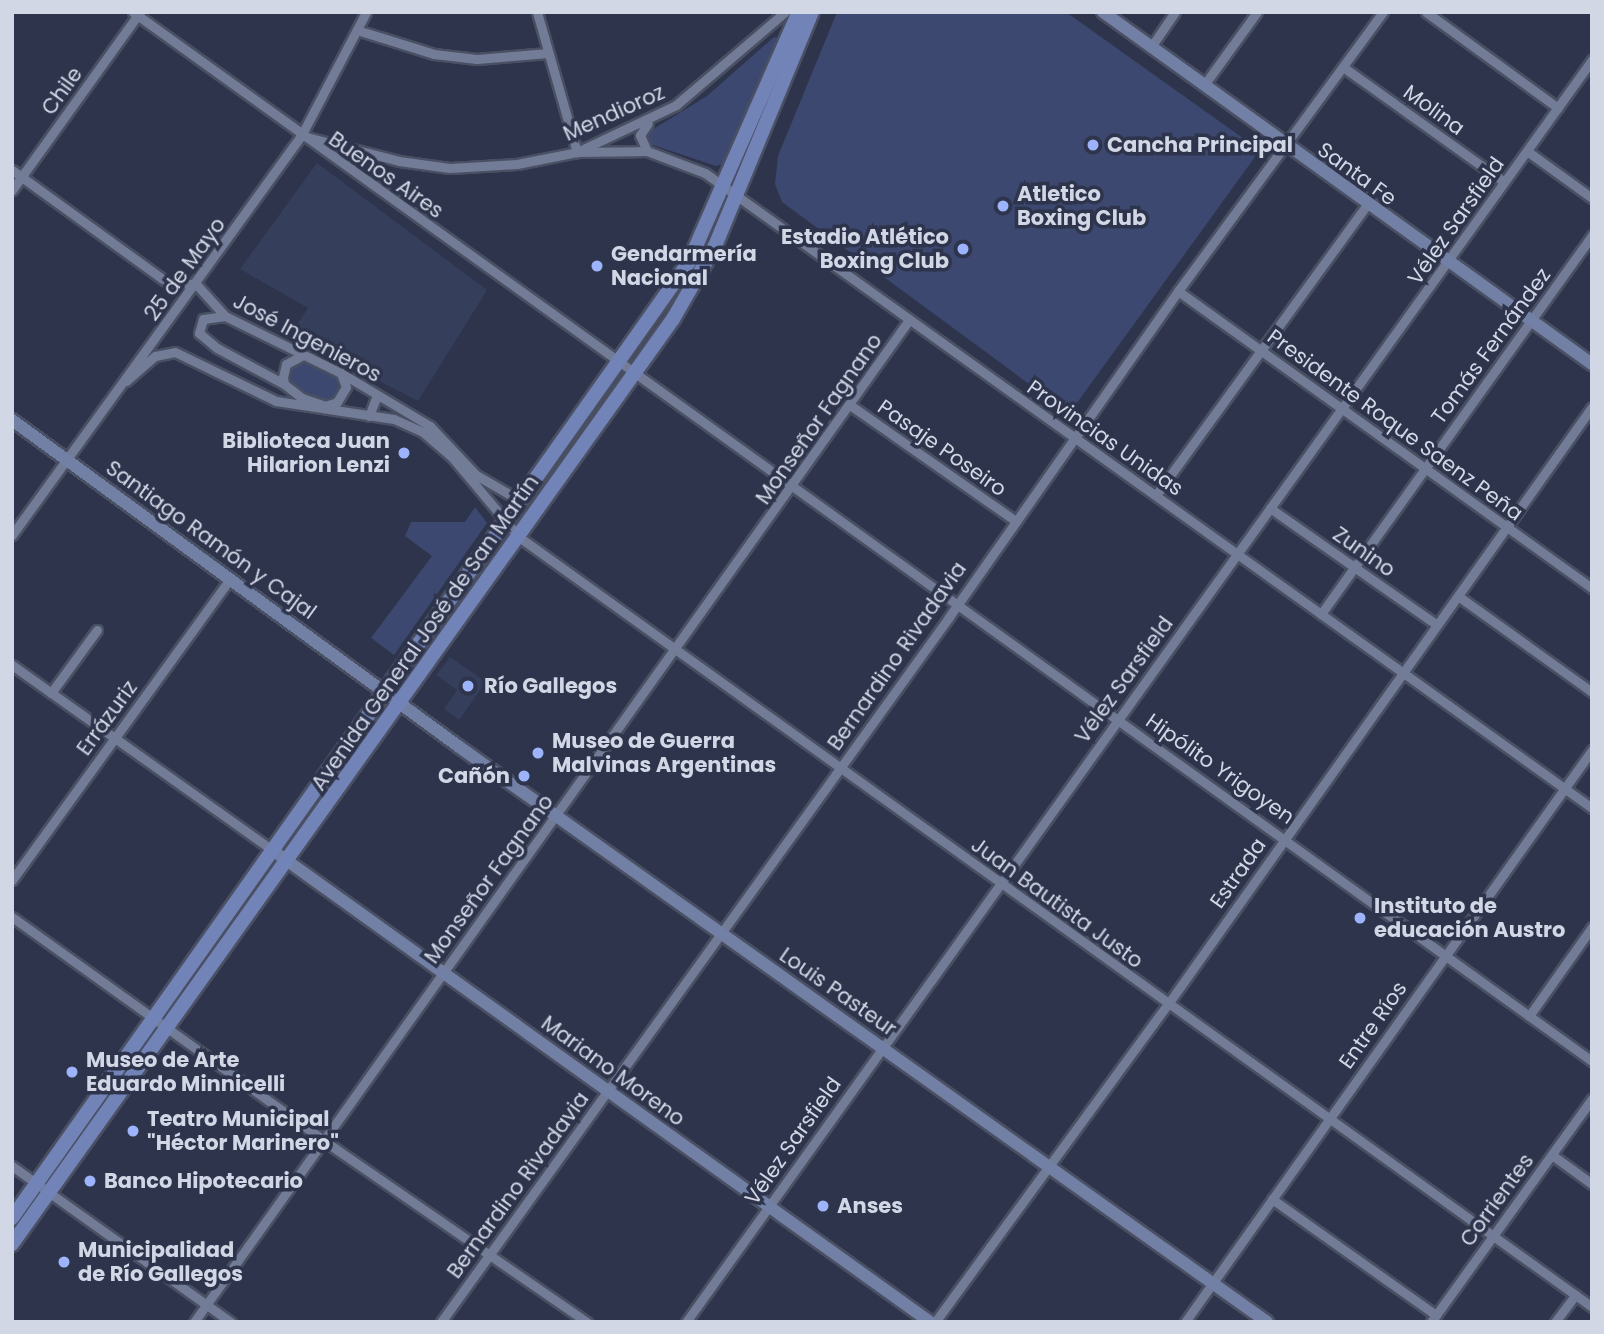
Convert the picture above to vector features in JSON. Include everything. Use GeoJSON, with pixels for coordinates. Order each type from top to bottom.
{"type":"FeatureCollection","features":[{"type":"Feature","properties":{"kind":"main road","name":"Avenida General José de San Martín"},"geometry":{"type":"LineString","coordinates":[[12,1218],[43,1188],[169,1030],[636,373],[709,258],[731,190],[797,13]]}},
{"type":"Feature","properties":{"kind":"main road","name":"Avenida General José de San Martín"},"geometry":{"type":"LineString","coordinates":[[12,1244],[43,1188],[156,1020],[505,523],[621,363],[689,262],[731,190]]}},
{"type":"Feature","properties":{"kind":"street","name":"25 de Mayo"},"geometry":{"type":"LineString","coordinates":[[12,535],[301,136],[366,12]]}},
{"type":"Feature","properties":{"kind":"street"},"geometry":{"type":"LineString","coordinates":[[537,12],[577,152]]}},
{"type":"Feature","properties":{"kind":"street","name":"Santa Fe"},"geometry":{"type":"LineString","coordinates":[[1103,12],[1367,205],[1592,364]]}},
{"type":"Feature","properties":{"kind":"street"},"geometry":{"type":"LineString","coordinates":[[1151,47],[1175,12]]}},
{"type":"Feature","properties":{"kind":"street"},"geometry":{"type":"LineString","coordinates":[[1204,85],[1257,12]]}},
{"type":"Feature","properties":{"kind":"street","name":"Bernardino Rivadavia"},"geometry":{"type":"LineString","coordinates":[[442,1322],[839,770],[1073,437],[1383,12]]}},
{"type":"Feature","properties":{"kind":"street"},"geometry":{"type":"LineString","coordinates":[[1426,12],[1558,108]]}},
{"type":"Feature","properties":{"kind":"street","name":"Buenos Aires"},"geometry":{"type":"LineString","coordinates":[[137,13],[301,136],[621,363]]}},
{"type":"Feature","properties":{"kind":"street","name":"Chile"},"geometry":{"type":"LineString","coordinates":[[12,190],[137,13]]}},
{"type":"Feature","properties":{"kind":"street","name":"Mendioroz"},"geometry":{"type":"LineString","coordinates":[[301,136],[399,161],[450,168],[517,164],[577,152],[649,121],[699,89],[797,13]]}},
{"type":"Feature","properties":{"kind":"street"},"geometry":{"type":"LineString","coordinates":[[357,30],[434,54],[477,59],[548,53]]}},
{"type":"Feature","properties":{"kind":"street","name":"Vélez Sarsfield"},"geometry":{"type":"LineString","coordinates":[[686,1322],[1592,60]]}},
{"type":"Feature","properties":{"kind":"street","name":"Molina"},"geometry":{"type":"LineString","coordinates":[[1343,67],[1504,182]]}},
{"type":"Feature","properties":{"kind":"street"},"geometry":{"type":"LineString","coordinates":[[647,151],[640,135],[649,121]]}},
{"type":"Feature","properties":{"kind":"street","name":"Provincias Unidas"},"geometry":{"type":"LineString","coordinates":[[577,152],[647,151],[688,164],[731,190],[1592,808]]}},
{"type":"Feature","properties":{"kind":"street"},"geometry":{"type":"LineString","coordinates":[[1527,151],[1592,198]]}},
{"type":"Feature","properties":{"kind":"street"},"geometry":{"type":"LineString","coordinates":[[12,170],[168,283],[196,284]]}},
{"type":"Feature","properties":{"kind":"street"},"geometry":{"type":"LineString","coordinates":[[1156,495],[1367,205]]}},
{"type":"Feature","properties":{"kind":"street","name":"Tomás Fernández"},"geometry":{"type":"LineString","coordinates":[[1321,614],[1592,234]]}},
{"type":"Feature","properties":{"kind":"street","name":"José Ingenieros"},"geometry":{"type":"LineString","coordinates":[[196,284],[225,316],[341,373],[398,407],[452,457],[505,523]]}},
{"type":"Feature","properties":{"kind":"street","name":"Presidente Roque Saenz Peña"},"geometry":{"type":"LineString","coordinates":[[1178,291],[1591,586]]}},
{"type":"Feature","properties":{"kind":"street"},"geometry":{"type":"LineString","coordinates":[[225,316],[203,319],[199,333],[217,348],[326,409]]}},
{"type":"Feature","properties":{"kind":"street","name":"Monseñor Fagnano"},"geometry":{"type":"LineString","coordinates":[[194,1322],[676,652],[909,320]]}},
{"type":"Feature","properties":{"kind":"street"},"geometry":{"type":"LineString","coordinates":[[126,381],[155,356],[176,352],[276,401],[415,422],[443,436],[476,475],[521,501]]}},
{"type":"Feature","properties":{"kind":"street"},"geometry":{"type":"LineString","coordinates":[[284,384],[286,364],[303,355]]}},
{"type":"Feature","properties":{"kind":"street","name":"Hipólito Yrigoyen"},"geometry":{"type":"LineString","coordinates":[[621,363],[794,485],[956,605],[1285,836],[1592,1061]]}},
{"type":"Feature","properties":{"kind":"street"},"geometry":{"type":"LineString","coordinates":[[326,409],[345,394],[341,373]]}},
{"type":"Feature","properties":{"kind":"street"},"geometry":{"type":"LineString","coordinates":[[369,416],[377,395]]}},
{"type":"Feature","properties":{"kind":"street","name":"Pasaje Poseiro"},"geometry":{"type":"LineString","coordinates":[[850,405],[1014,520]]}},
{"type":"Feature","properties":{"kind":"street"},"geometry":{"type":"LineString","coordinates":[[394,419],[398,407]]}},
{"type":"Feature","properties":{"kind":"street","name":"Estrada"},"geometry":{"type":"LineString","coordinates":[[932,1322],[1168,1004],[1592,407]]}},
{"type":"Feature","properties":{"kind":"street","name":"Santiago Ramón y Cajal"},"geometry":{"type":"LineString","coordinates":[[12,420],[386,693]]}},
{"type":"Feature","properties":{"kind":"street","name":"Zunino"},"geometry":{"type":"LineString","coordinates":[[1270,508],[1437,625]]}},
{"type":"Feature","properties":{"kind":"street","name":"Juan Bautista Justo"},"geometry":{"type":"LineString","coordinates":[[505,523],[519,537],[839,770],[1592,1307]]}},
{"type":"Feature","properties":{"kind":"street","name":"Errázuriz"},"geometry":{"type":"LineString","coordinates":[[12,880],[230,578]]}},
{"type":"Feature","properties":{"kind":"street"},"geometry":{"type":"LineString","coordinates":[[1458,596],[1592,692]]}},
{"type":"Feature","properties":{"kind":"street"},"geometry":{"type":"LineString","coordinates":[[51,693],[97,630]]}},
{"type":"Feature","properties":{"kind":"street"},"geometry":{"type":"LineString","coordinates":[[12,665],[275,852]]}},
{"type":"Feature","properties":{"kind":"street","name":"Louis Pasteur"},"geometry":{"type":"LineString","coordinates":[[386,693],[1267,1322]]}},
{"type":"Feature","properties":{"kind":"street","name":"Entre Ríos"},"geometry":{"type":"LineString","coordinates":[[1185,1322],[1592,750]]}},
{"type":"Feature","properties":{"kind":"street","name":"Mariano Moreno"},"geometry":{"type":"LineString","coordinates":[[275,852],[932,1322]]}},
{"type":"Feature","properties":{"kind":"street"},"geometry":{"type":"LineString","coordinates":[[12,917],[323,1140],[587,1322]]}},
{"type":"Feature","properties":{"kind":"street"},"geometry":{"type":"LineString","coordinates":[[1529,1016],[1592,928]]}},
{"type":"Feature","properties":{"kind":"street","name":"Corrientes"},"geometry":{"type":"LineString","coordinates":[[1433,1319],[1592,1099]]}},
{"type":"Feature","properties":{"kind":"street"},"geometry":{"type":"LineString","coordinates":[[1552,1155],[1592,1184]]}},
{"type":"Feature","properties":{"kind":"street"},"geometry":{"type":"LineString","coordinates":[[12,1166],[231,1322]]}},
{"type":"Feature","properties":{"kind":"street"},"geometry":{"type":"LineString","coordinates":[[1272,1199],[1433,1319]]}},
{"type":"Feature","properties":{"kind":"street"},"geometry":{"type":"LineString","coordinates":[[1555,1322],[1575,1295]]}},
{"type":"Feature","properties":{"kind":"shaded area","name":"Atletico Boxing Club"},"geometry":{"type":"Polygon","coordinates":[[[837,12],[1066,12],[1254,146],[1255,157],[1074,407],[1063,409],[782,202],[775,184],[778,156],[837,12]]]}},
{"type":"Feature","properties":{"kind":"shaded area"},"geometry":{"type":"Polygon","coordinates":[[[774,37],[778,38],[724,164],[716,166],[647,143],[647,133],[707,96],[774,37]]]}},
{"type":"Feature","properties":{"kind":"shaded area"},"geometry":{"type":"Polygon","coordinates":[[[317,163],[487,290],[418,401],[290,335],[308,308],[240,269],[317,163]]]}},
{"type":"Feature","properties":{"kind":"shaded area"},"geometry":{"type":"Polygon","coordinates":[[[304,361],[338,378],[338,396],[320,401],[289,384],[288,368],[304,361]]]}},
{"type":"Feature","properties":{"kind":"shaded area"},"geometry":{"type":"Polygon","coordinates":[[[475,507],[487,523],[394,655],[371,638],[432,556],[405,536],[411,522],[465,522],[475,507]]]}},
{"type":"Feature","properties":{"kind":"shaded area","name":"Río Gallegos"},"geometry":{"type":"Polygon","coordinates":[[[450,657],[486,682],[459,720],[444,709],[457,690],[436,675],[450,657]]]}},
{"type":"Feature","properties":{"kind":"place","name":"Cancha Principal"},"geometry":{"type":"Point","coordinates":[1093,145]}},
{"type":"Feature","properties":{"kind":"place","name":"Atletico Boxing Club"},"geometry":{"type":"Point","coordinates":[1003,206]}},
{"type":"Feature","properties":{"kind":"place","name":"Estadio Atlético Boxing Club"},"geometry":{"type":"Point","coordinates":[963,249]}},
{"type":"Feature","properties":{"kind":"place","name":"Gendarmería Nacional"},"geometry":{"type":"Point","coordinates":[597,266]}},
{"type":"Feature","properties":{"kind":"place","name":"Biblioteca Juan Hilarion Lenzi"},"geometry":{"type":"Point","coordinates":[404,453]}},
{"type":"Feature","properties":{"kind":"place","name":"Río Gallegos"},"geometry":{"type":"Point","coordinates":[468,686]}},
{"type":"Feature","properties":{"kind":"place","name":"Museo de Guerra Malvinas Argentinas"},"geometry":{"type":"Point","coordinates":[538,753]}},
{"type":"Feature","properties":{"kind":"place","name":"Cañón"},"geometry":{"type":"Point","coordinates":[524,776]}},
{"type":"Feature","properties":{"kind":"place","name":"Instituto de educación Austro"},"geometry":{"type":"Point","coordinates":[1360,918]}},
{"type":"Feature","properties":{"kind":"place","name":"Museo de Arte Eduardo Minnicelli"},"geometry":{"type":"Point","coordinates":[72,1072]}},
{"type":"Feature","properties":{"kind":"place","name":"Teatro Municipal \"Héctor Marinero\""},"geometry":{"type":"Point","coordinates":[133,1131]}},
{"type":"Feature","properties":{"kind":"place","name":"Banco Hipotecario"},"geometry":{"type":"Point","coordinates":[90,1181]}},
{"type":"Feature","properties":{"kind":"place","name":"Anses"},"geometry":{"type":"Point","coordinates":[823,1206]}},
{"type":"Feature","properties":{"kind":"place","name":"Municipalidad de Río Gallegos"},"geometry":{"type":"Point","coordinates":[64,1262]}}]}
